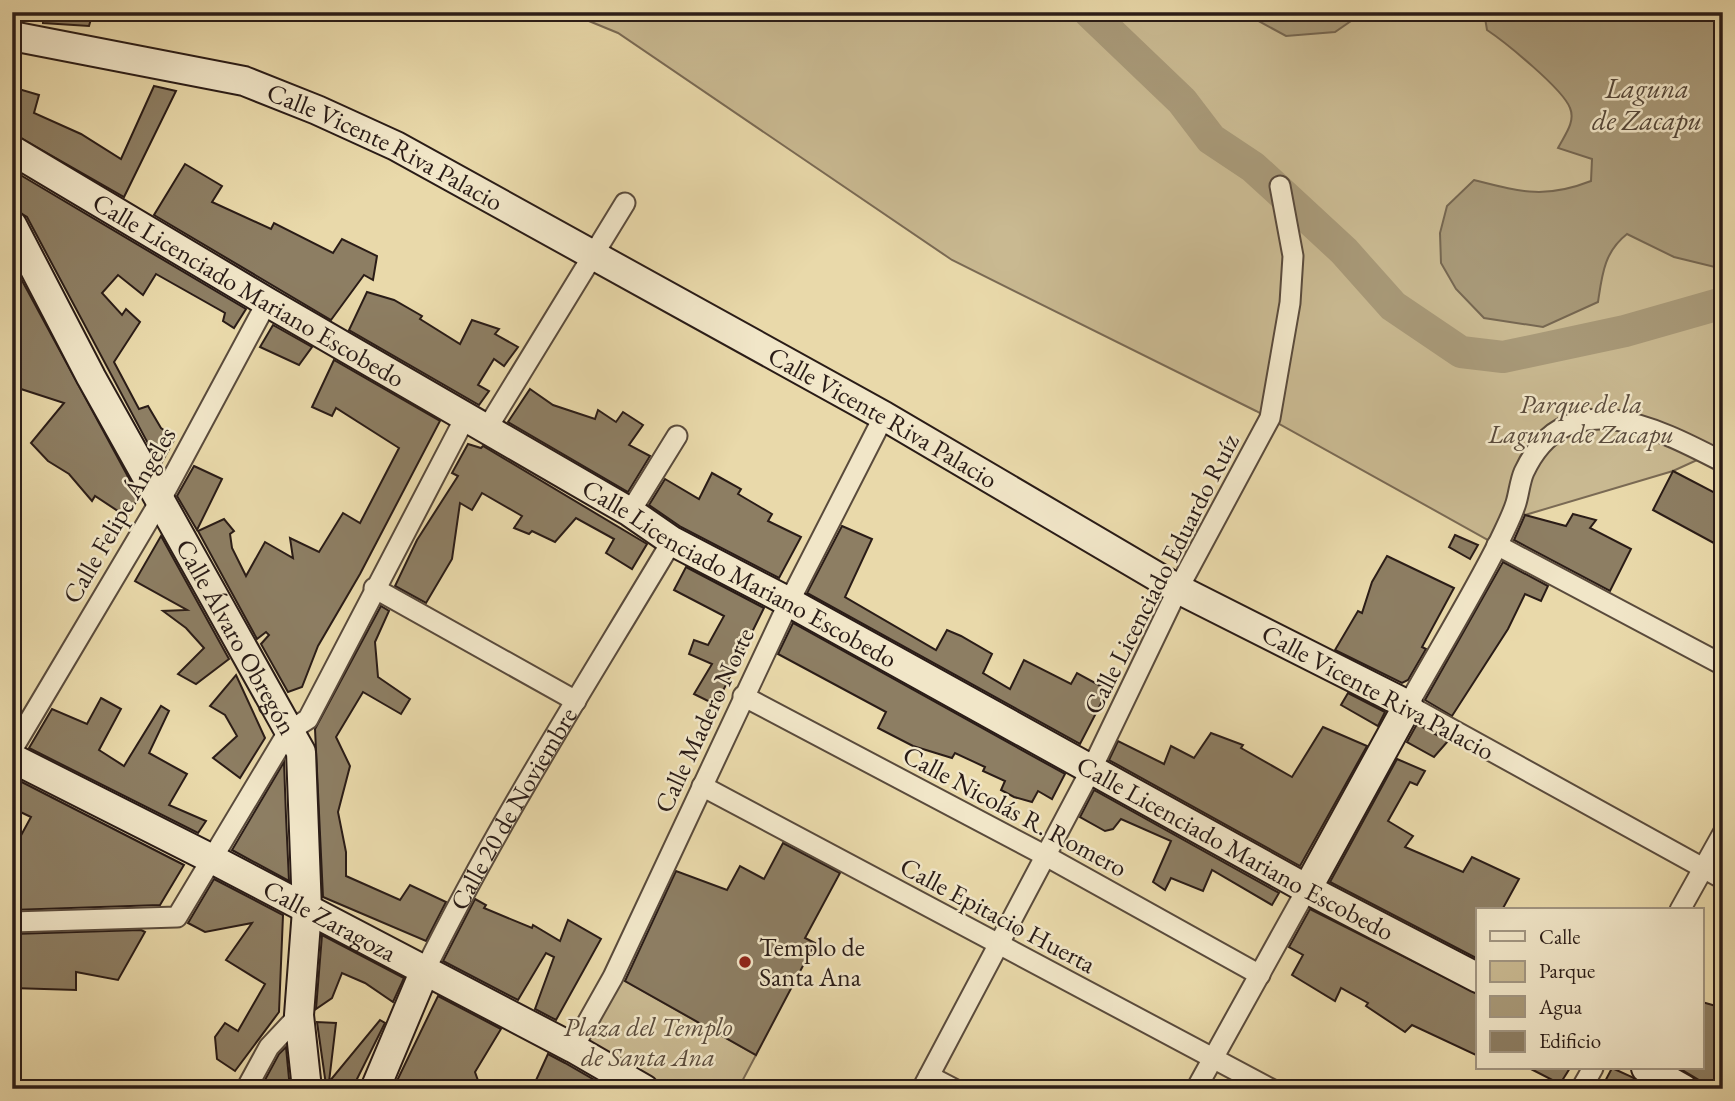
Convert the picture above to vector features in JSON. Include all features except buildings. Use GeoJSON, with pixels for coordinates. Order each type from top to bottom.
{"type":"FeatureCollection","features":[{"type":"Feature","properties":{"kind":"main road","name":"Calle Vicente Riva Palacio"},"geometry":{"type":"LineString","coordinates":[[12,36],[244,81],[396,146],[884,415],[1178,589],[1408,705]]}},
{"type":"Feature","properties":{"kind":"main road","name":"Calle Licenciado Mariano Escobedo"},"geometry":{"type":"LineString","coordinates":[[12,150],[267,302],[630,512],[673,541],[789,601],[1307,889],[1476,977]]}},
{"type":"Feature","properties":{"kind":"main road","name":"Calle Álvaro Obregón"},"geometry":{"type":"LineString","coordinates":[[12,225],[160,502],[301,752],[307,910],[299,1015],[307,1089]]}},
{"type":"Feature","properties":{"kind":"main road"},"geometry":{"type":"LineString","coordinates":[[1307,889],[1408,705]]}},
{"type":"Feature","properties":{"kind":"main road","name":"Calle Zaragoza"},"geometry":{"type":"LineString","coordinates":[[12,758],[425,970],[573,1048],[644,1089]]}},
{"type":"Feature","properties":{"kind":"main road","name":"Calle 20 de Noviembre"},"geometry":{"type":"LineString","coordinates":[[375,1089],[425,970]]}},
{"type":"Feature","properties":{"kind":"main road"},"geometry":{"type":"LineString","coordinates":[[1650,1070],[1683,1089]]}},
{"type":"Feature","properties":{"kind":"street","name":"Calle Licenciado Eduardo Ruíz"},"geometry":{"type":"LineString","coordinates":[[926,1082],[1000,946],[1092,768],[1178,589],[1270,418],[1290,303],[1293,257],[1282,193]]}},
{"type":"Feature","properties":{"kind":"street"},"geometry":{"type":"LineString","coordinates":[[12,922],[177,917],[214,860],[288,732],[308,719],[374,588],[476,424],[625,203]]}},
{"type":"Feature","properties":{"kind":"street","name":"Calle Felipe Ángeles"},"geometry":{"type":"LineString","coordinates":[[12,750],[160,502],[267,302]]}},
{"type":"Feature","properties":{"kind":"street","name":"Calle Madero Norte"},"geometry":{"type":"LineString","coordinates":[[573,1048],[613,977],[743,696],[884,415]]}},
{"type":"Feature","properties":{"kind":"street"},"geometry":{"type":"LineString","coordinates":[[1408,705],[1497,545],[1516,505],[1524,473],[1536,453],[1562,430],[1594,419],[1633,421],[1723,462]]}},
{"type":"Feature","properties":{"kind":"street"},"geometry":{"type":"LineString","coordinates":[[630,512],[677,436]]}},
{"type":"Feature","properties":{"kind":"street","name":"Calle 20 de Noviembre"},"geometry":{"type":"LineString","coordinates":[[425,970],[576,701],[673,541]]}},
{"type":"Feature","properties":{"kind":"street"},"geometry":{"type":"LineString","coordinates":[[1497,545],[1723,665]]}},
{"type":"Feature","properties":{"kind":"street"},"geometry":{"type":"LineString","coordinates":[[374,588],[576,701]]}},
{"type":"Feature","properties":{"kind":"street","name":"Calle Nicolás R. Romero"},"geometry":{"type":"LineString","coordinates":[[743,696],[1046,856],[1260,975]]}},
{"type":"Feature","properties":{"kind":"street","name":"Calle Vicente Riva Palacio"},"geometry":{"type":"LineString","coordinates":[[1408,705],[1723,878]]}},
{"type":"Feature","properties":{"kind":"street","name":"Calle Epitacio Huerta"},"geometry":{"type":"LineString","coordinates":[[702,786],[1271,1089]]}},
{"type":"Feature","properties":{"kind":"street"},"geometry":{"type":"LineString","coordinates":[[1681,908],[1723,833]]}},
{"type":"Feature","properties":{"kind":"street"},"geometry":{"type":"LineString","coordinates":[[1196,1089],[1307,889]]}},
{"type":"Feature","properties":{"kind":"street"},"geometry":{"type":"LineString","coordinates":[[246,1089],[269,1047],[299,1015]]}},
{"type":"Feature","properties":{"kind":"street"},"geometry":{"type":"LineString","coordinates":[[1581,1089],[1591,1070]]}},
{"type":"Feature","properties":{"kind":"street"},"geometry":{"type":"LineString","coordinates":[[926,1082],[954,1089]]}},
{"type":"Feature","properties":{"kind":"green space","name":"Parque de la Laguna de Zacapu"},"geometry":{"type":"Polygon","coordinates":[[[567,12],[1723,12],[1723,452],[1708,455],[1673,471],[1525,515],[1516,506],[1497,545],[1256,411],[952,260],[618,33],[567,12]]]}},
{"type":"Feature","properties":{"kind":"green space","name":"Plaza del Templo de Santa Ana"},"geometry":{"type":"Polygon","coordinates":[[[618,977],[756,1055],[738,1089],[644,1089],[573,1048],[618,977]]]}},
{"type":"Feature","properties":{"kind":"water"},"geometry":{"type":"Polygon","coordinates":[[[1205,12],[1364,12],[1335,32],[1286,36],[1244,13],[1205,12]]]}},
{"type":"Feature","properties":{"kind":"water","name":"Laguna de Zacapu"},"geometry":{"type":"Polygon","coordinates":[[[1484,12],[1723,12],[1723,269],[1674,257],[1627,234],[1609,256],[1598,302],[1543,327],[1484,318],[1456,289],[1441,263],[1440,233],[1447,206],[1474,180],[1533,192],[1560,190],[1591,181],[1592,159],[1558,148],[1572,118],[1565,100],[1533,66],[1487,30],[1484,12]]]}},
{"type":"Feature","properties":{"kind":"waterway"},"geometry":{"type":"LineString","coordinates":[[1089,12],[1182,101],[1211,139],[1253,167],[1276,188],[1344,251],[1393,306],[1461,352],[1503,357],[1625,331],[1723,303]]}},
{"type":"Feature","properties":{"kind":"place","name":"Templo de Santa Ana"},"geometry":{"type":"Point","coordinates":[745,962]}}]}
